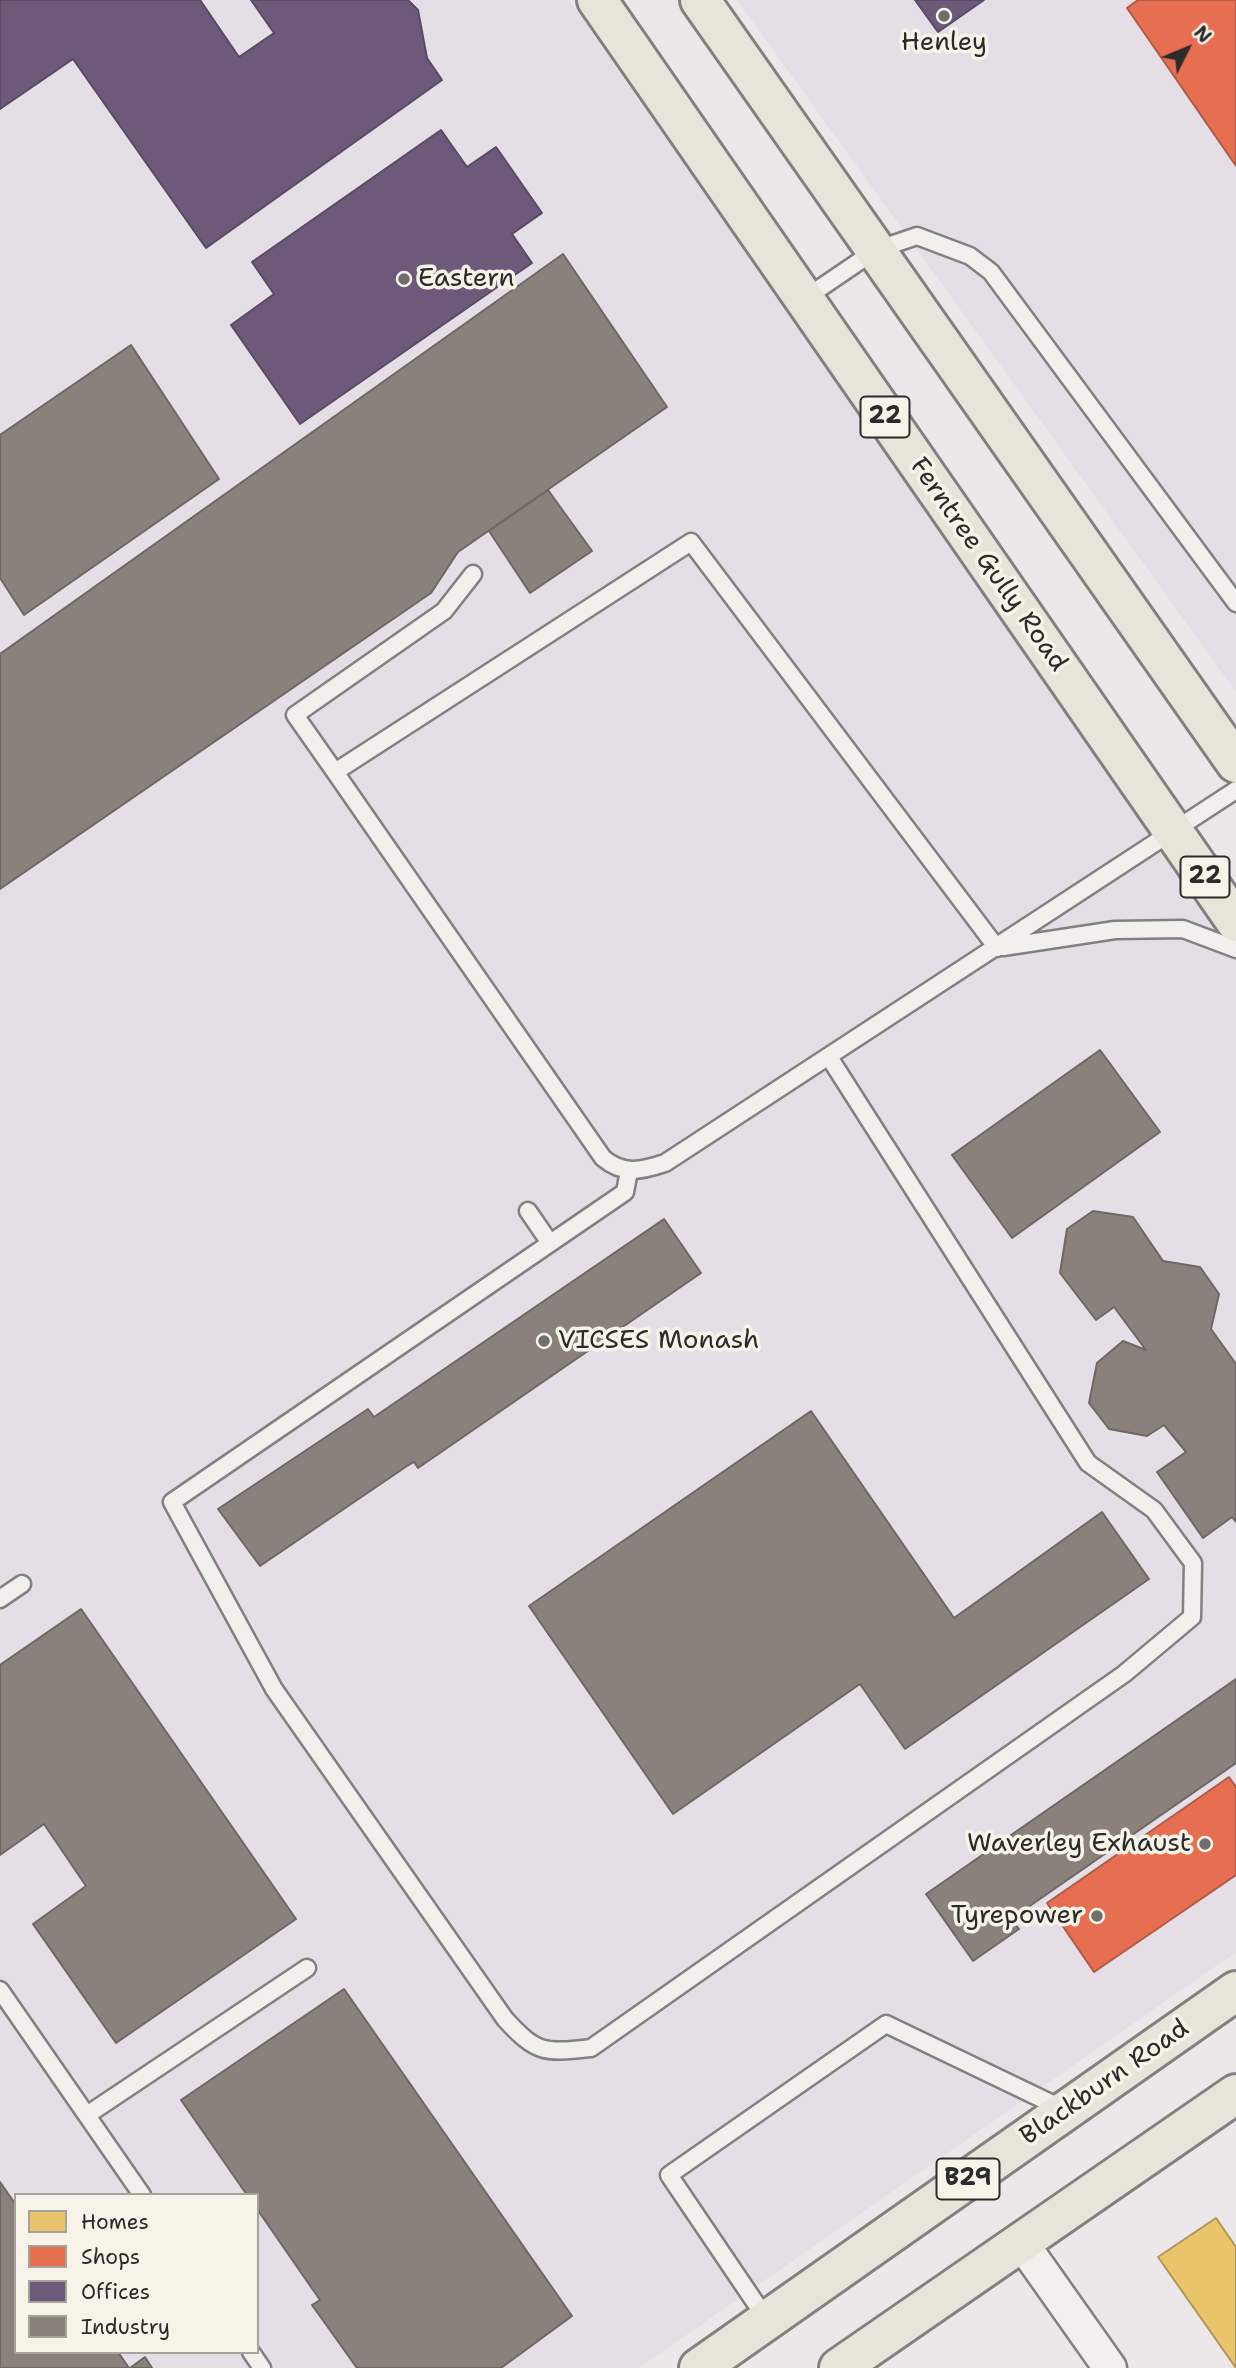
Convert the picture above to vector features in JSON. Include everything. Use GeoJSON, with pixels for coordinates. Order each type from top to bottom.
{"type":"FeatureCollection","features":[{"type":"Feature","properties":{"kind":"main road","name":"Ferntree Gully Road"},"geometry":{"type":"LineString","coordinates":[[597,0],[1236,922]]}},
{"type":"Feature","properties":{"kind":"main road"},"geometry":{"type":"LineString","coordinates":[[700,0],[1236,763]]}},
{"type":"Feature","properties":{"kind":"main road","name":"Blackburn Road"},"geometry":{"type":"LineString","coordinates":[[699,2368],[1236,1991]]}},
{"type":"Feature","properties":{"kind":"main road"},"geometry":{"type":"LineString","coordinates":[[839,2368],[1236,2094]]}},
{"type":"Feature","properties":{"kind":"street"},"geometry":{"type":"LineString","coordinates":[[1021,2242],[1110,2368]]}},
{"type":"Feature","properties":{"kind":"lane"},"geometry":{"type":"LineString","coordinates":[[804,299],[876,250],[916,236],[970,256],[991,272],[1236,603]]}},
{"type":"Feature","properties":{"kind":"lane"},"geometry":{"type":"LineString","coordinates":[[335,772],[691,542],[997,948]]}},
{"type":"Feature","properties":{"kind":"lane"},"geometry":{"type":"LineString","coordinates":[[473,574],[444,611],[295,715],[603,1158],[614,1167],[629,1171],[665,1163],[1236,790]]}},
{"type":"Feature","properties":{"kind":"lane"},"geometry":{"type":"LineString","coordinates":[[997,948],[1115,930],[1183,929],[1236,949]]}},
{"type":"Feature","properties":{"kind":"lane"},"geometry":{"type":"LineString","coordinates":[[629,1171],[625,1192],[172,1502],[274,1689],[505,2019],[528,2044],[557,2052],[591,2048],[1113,1682],[1192,1617],[1193,1563],[1154,1510],[1088,1463],[829,1057]]}},
{"type":"Feature","properties":{"kind":"lane"},"geometry":{"type":"LineString","coordinates":[[528,1212],[550,1243]]}},
{"type":"Feature","properties":{"kind":"lane"},"geometry":{"type":"LineString","coordinates":[[0,1599],[22,1584]]}},
{"type":"Feature","properties":{"kind":"lane"},"geometry":{"type":"LineString","coordinates":[[87,2115],[307,1968]]}},
{"type":"Feature","properties":{"kind":"lane"},"geometry":{"type":"LineString","coordinates":[[0,1990],[141,2193]]}},
{"type":"Feature","properties":{"kind":"lane"},"geometry":{"type":"LineString","coordinates":[[767,2320],[669,2175],[886,2024],[1066,2110]]}},
{"type":"Feature","properties":{"kind":"shaded area"},"geometry":{"type":"Polygon","coordinates":[[[0,0],[569,0],[1236,958],[1236,1952],[639,2368],[0,2368],[0,0]]]}},
{"type":"Feature","properties":{"kind":"shaded area"},"geometry":{"type":"Polygon","coordinates":[[[737,0],[1236,0],[1236,692],[737,0]]]}},
{"type":"Feature","properties":{"kind":"building: Homes"},"geometry":{"type":"Polygon","coordinates":[[[1216,2218],[1236,2247],[1236,2368],[1158,2257],[1216,2218]]]}},
{"type":"Feature","properties":{"kind":"building: Shops"},"geometry":{"type":"Polygon","coordinates":[[[1138,0],[1236,0],[1236,166],[1127,8],[1138,0]]]}},
{"type":"Feature","properties":{"kind":"building: Shops"},"geometry":{"type":"Polygon","coordinates":[[[1229,1777],[1236,1787],[1236,1875],[1094,1972],[1047,1903],[1229,1777]]]}},
{"type":"Feature","properties":{"kind":"building: Offices"},"geometry":{"type":"Polygon","coordinates":[[[0,0],[200,0],[239,57],[274,33],[251,0],[408,0],[418,10],[427,58],[442,80],[206,248],[73,59],[0,109],[0,0]]]}},
{"type":"Feature","properties":{"kind":"building: Offices","name":"Henley"},"geometry":{"type":"Polygon","coordinates":[[[915,0],[984,0],[938,32],[915,0]]]}},
{"type":"Feature","properties":{"kind":"building: Offices"},"geometry":{"type":"Polygon","coordinates":[[[441,130],[467,167],[496,147],[542,213],[512,234],[532,263],[300,424],[231,325],[274,294],[252,262],[441,130]]]}},
{"type":"Feature","properties":{"kind":"building: Industry"},"geometry":{"type":"Polygon","coordinates":[[[563,254],[667,407],[458,552],[431,593],[0,889],[0,654],[563,254]]]}},
{"type":"Feature","properties":{"kind":"building: Industry"},"geometry":{"type":"Polygon","coordinates":[[[131,345],[219,479],[24,615],[0,578],[0,435],[131,345]]]}},
{"type":"Feature","properties":{"kind":"building: Industry"},"geometry":{"type":"Polygon","coordinates":[[[548,490],[592,551],[530,593],[489,531],[548,490]]]}},
{"type":"Feature","properties":{"kind":"building: Industry"},"geometry":{"type":"Polygon","coordinates":[[[1100,1050],[1160,1132],[1012,1238],[952,1155],[1100,1050]]]}},
{"type":"Feature","properties":{"kind":"building: Industry"},"geometry":{"type":"Polygon","coordinates":[[[1093,1211],[1133,1217],[1163,1261],[1200,1267],[1219,1294],[1211,1329],[1236,1364],[1236,1522],[1232,1517],[1203,1538],[1157,1472],[1186,1452],[1164,1425],[1147,1436],[1109,1429],[1089,1403],[1097,1363],[1123,1341],[1146,1350],[1114,1307],[1096,1320],[1060,1273],[1067,1229],[1093,1211]]]}},
{"type":"Feature","properties":{"kind":"building: Industry","name":"VICSES Monash"},"geometry":{"type":"Polygon","coordinates":[[[664,1219],[701,1273],[418,1468],[414,1462],[407,1466],[260,1566],[218,1509],[368,1409],[374,1417],[664,1219]]]}},
{"type":"Feature","properties":{"kind":"building: Industry"},"geometry":{"type":"Polygon","coordinates":[[[811,1411],[954,1618],[1102,1512],[1149,1579],[905,1749],[860,1684],[673,1814],[529,1606],[811,1411]]]}},
{"type":"Feature","properties":{"kind":"building: Industry"},"geometry":{"type":"Polygon","coordinates":[[[81,1609],[296,1919],[116,2043],[33,1924],[86,1886],[44,1824],[0,1855],[0,1665],[81,1609]]]}},
{"type":"Feature","properties":{"kind":"building: Industry"},"geometry":{"type":"Polygon","coordinates":[[[1236,1679],[1236,1763],[1011,1919],[1019,1929],[973,1961],[926,1894],[1236,1679]]]}},
{"type":"Feature","properties":{"kind":"building: Industry"},"geometry":{"type":"Polygon","coordinates":[[[344,1989],[572,2316],[501,2368],[357,2368],[312,2305],[320,2300],[259,2212],[259,2193],[246,2193],[181,2100],[344,1989]]]}},
{"type":"Feature","properties":{"kind":"building: Industry"},"geometry":{"type":"Polygon","coordinates":[[[0,2182],[14,2202],[14,2354],[119,2354],[129,2368],[0,2368],[0,2182]]]}},
{"type":"Feature","properties":{"kind":"building: Industry"},"geometry":{"type":"Polygon","coordinates":[[[145,2357],[152,2368],[130,2368],[145,2357]]]}},
{"type":"Feature","properties":{"kind":"place","name":"Henley"},"geometry":{"type":"Point","coordinates":[944,16]}},
{"type":"Feature","properties":{"kind":"place","name":"Eastern"},"geometry":{"type":"Point","coordinates":[404,279]}},
{"type":"Feature","properties":{"kind":"place","name":"VICSES Monash"},"geometry":{"type":"Point","coordinates":[544,1341]}},
{"type":"Feature","properties":{"kind":"place","name":"Waverley Exhaust"},"geometry":{"type":"Point","coordinates":[1205,1844]}},
{"type":"Feature","properties":{"kind":"place","name":"Tyrepower"},"geometry":{"type":"Point","coordinates":[1097,1916]}}]}
